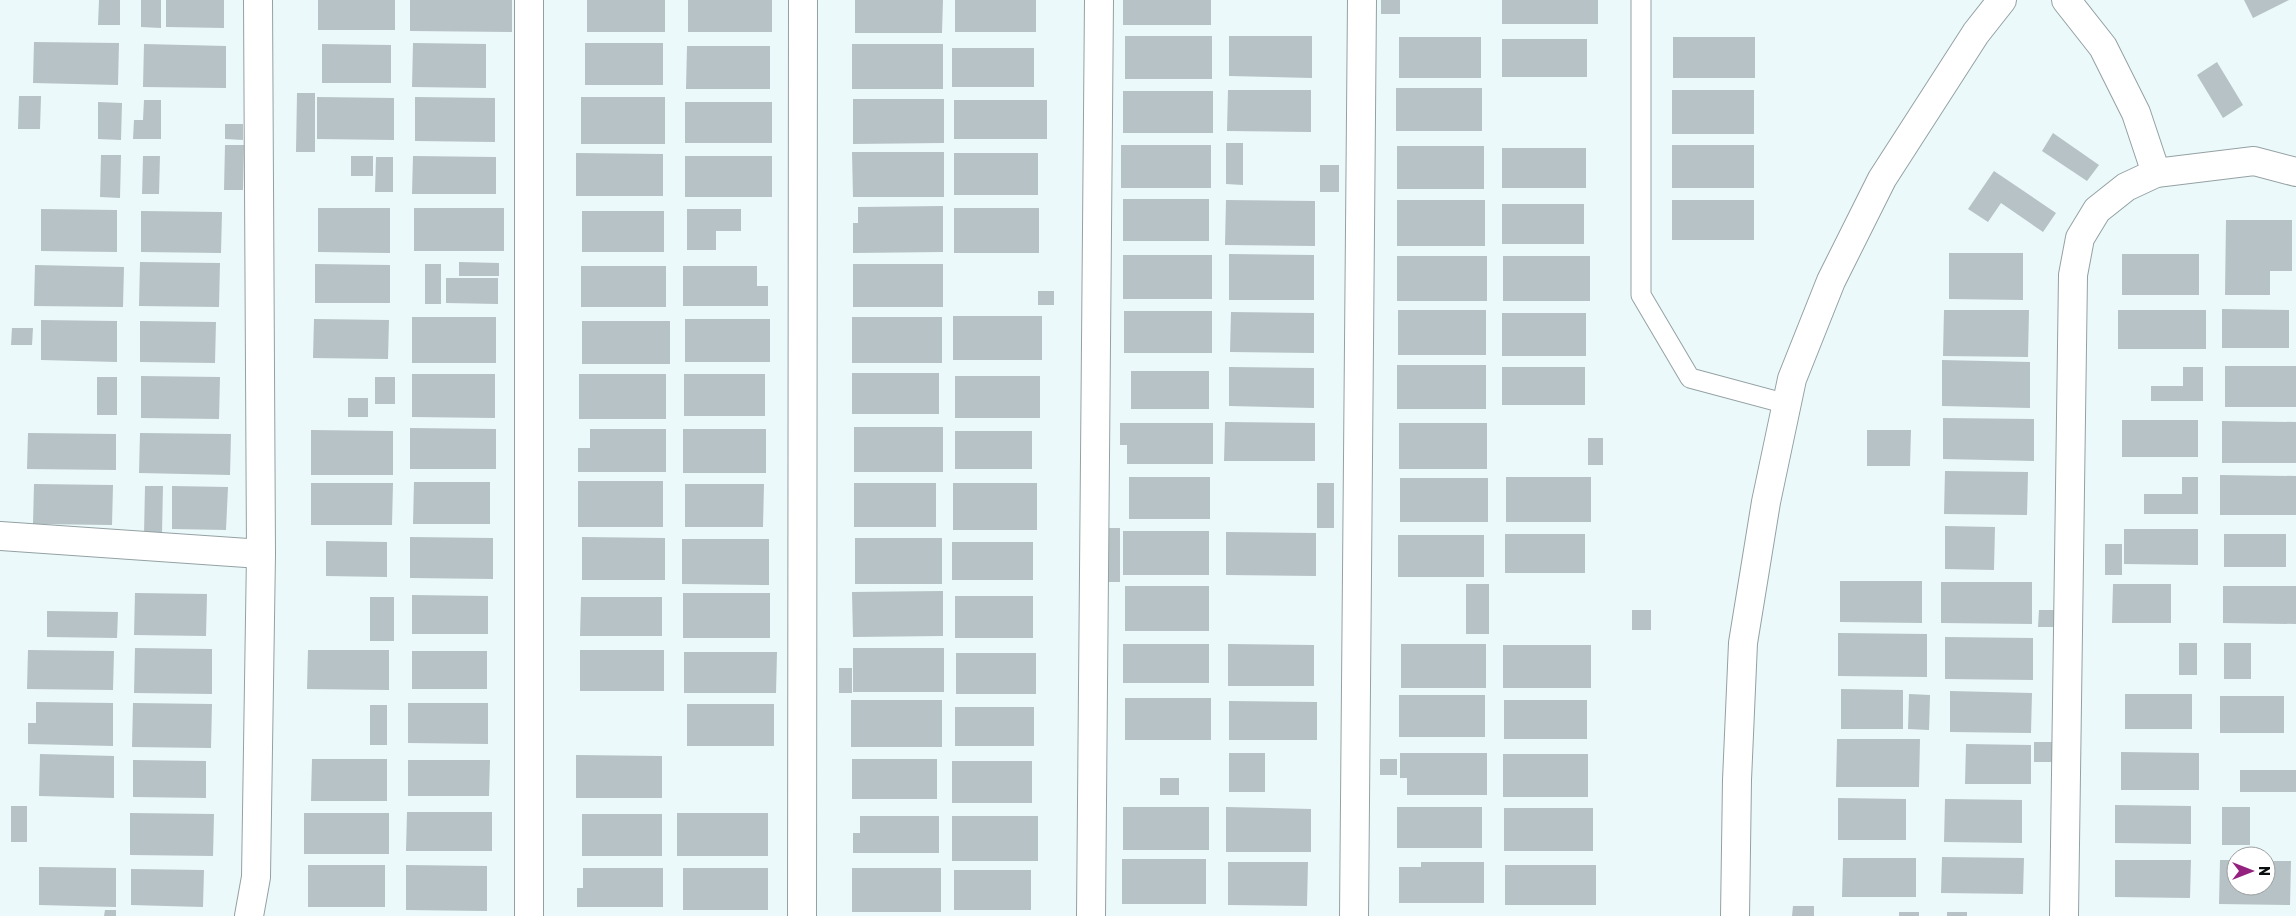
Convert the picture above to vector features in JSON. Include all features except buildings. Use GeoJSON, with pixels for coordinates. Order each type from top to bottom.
{"type":"FeatureCollection","features":[{"type":"Feature","properties":{"kind":"street"},"geometry":{"type":"LineString","coordinates":[[249,916],[256,878],[261,554],[258,0]]}},
{"type":"Feature","properties":{"kind":"street"},"geometry":{"type":"LineString","coordinates":[[529,0],[529,916]]}},
{"type":"Feature","properties":{"kind":"street"},"geometry":{"type":"LineString","coordinates":[[802,916],[804,0]]}},
{"type":"Feature","properties":{"kind":"street"},"geometry":{"type":"LineString","coordinates":[[1091,916],[1099,0]]}},
{"type":"Feature","properties":{"kind":"street"},"geometry":{"type":"LineString","coordinates":[[1354,916],[1362,0]]}},
{"type":"Feature","properties":{"kind":"street"},"geometry":{"type":"LineString","coordinates":[[1735,916],[1742,642],[1766,502],[1792,379],[1831,280],[1882,179],[1976,33],[2002,0]]}},
{"type":"Feature","properties":{"kind":"street"},"geometry":{"type":"LineString","coordinates":[[2066,0],[2103,47],[2136,113],[2156,173]]}},
{"type":"Feature","properties":{"kind":"street"},"geometry":{"type":"LineString","coordinates":[[2064,916],[2073,275],[2080,238],[2097,210],[2126,187],[2156,173],[2254,161],[2296,172]]}},
{"type":"Feature","properties":{"kind":"street"},"geometry":{"type":"LineString","coordinates":[[0,536],[261,554]]}},
{"type":"Feature","properties":{"kind":"lane"},"geometry":{"type":"LineString","coordinates":[[1641,0],[1641,295],[1690,378],[1787,404]]}}]}
